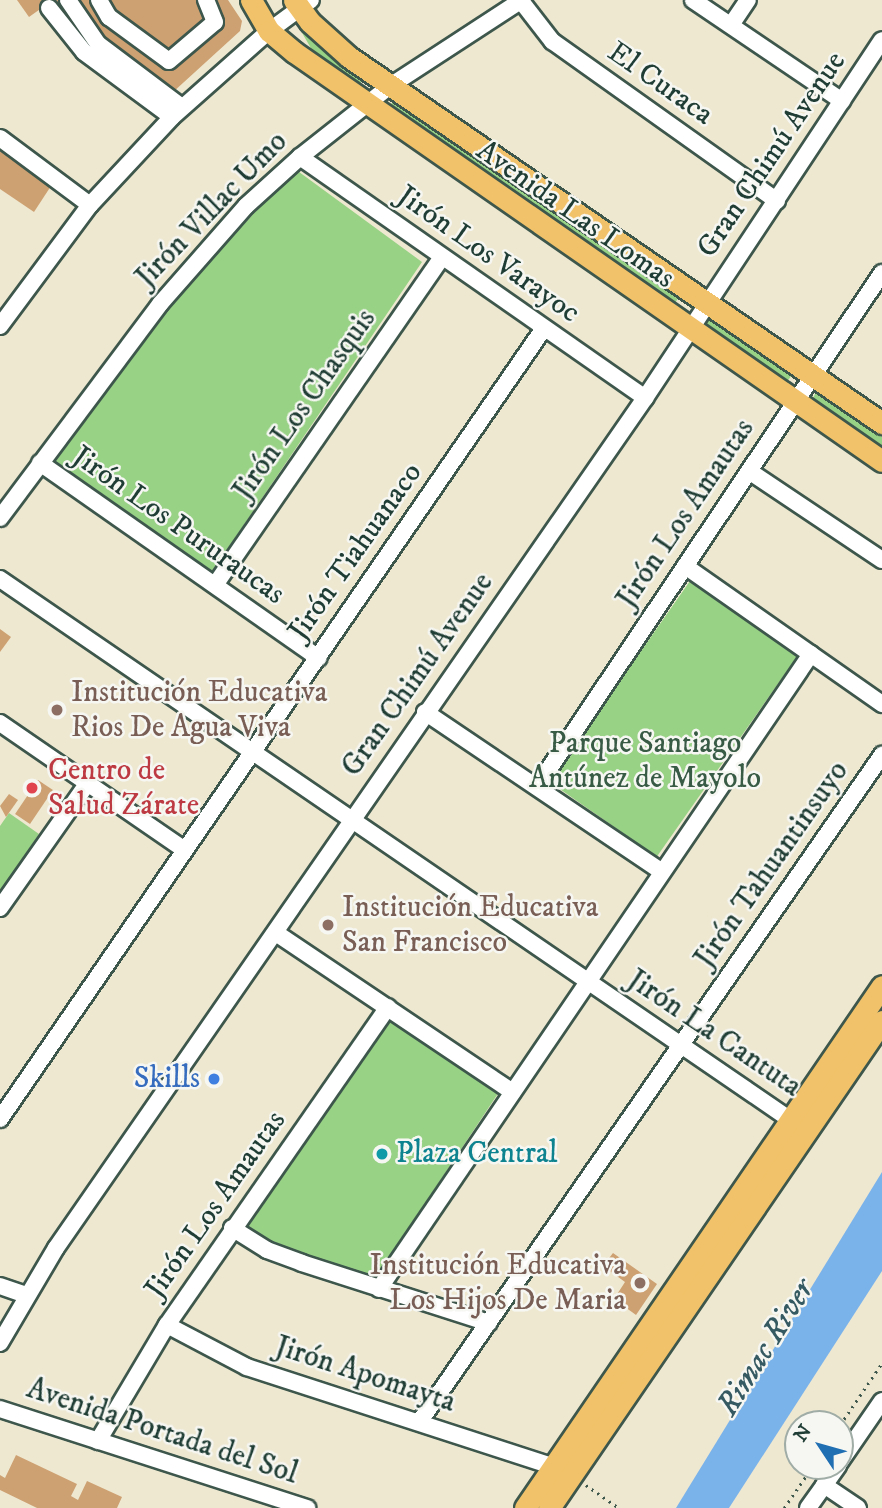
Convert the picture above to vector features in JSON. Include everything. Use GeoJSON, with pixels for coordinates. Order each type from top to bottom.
{"type":"FeatureCollection","features":[{"type":"Feature","properties":{"kind":"main road","name":"Avenida Las Lomas"},"geometry":{"type":"LineString","coordinates":[[251,0],[269,31],[366,104],[689,331],[882,461]]}},
{"type":"Feature","properties":{"kind":"main road","name":"Avenida Las Lomas"},"geometry":{"type":"LineString","coordinates":[[302,3],[326,38],[390,86],[882,423]]}},
{"type":"Feature","properties":{"kind":"main road"},"geometry":{"type":"LineString","coordinates":[[549,1508],[798,1126],[882,986]]}},
{"type":"Feature","properties":{"kind":"main road"},"geometry":{"type":"LineString","coordinates":[[524,1508],[798,1126],[882,1021]]}},
{"type":"Feature","properties":{"kind":"street"},"geometry":{"type":"LineString","coordinates":[[68,0],[98,44],[177,112]]}},
{"type":"Feature","properties":{"kind":"street"},"geometry":{"type":"LineString","coordinates":[[99,0],[109,17],[169,61],[215,22],[206,0]]}},
{"type":"Feature","properties":{"kind":"street","name":"Jirón Villac Umo"},"geometry":{"type":"LineString","coordinates":[[0,519],[189,268],[300,157],[390,86],[522,0]]}},
{"type":"Feature","properties":{"kind":"street","name":"El Curaca"},"geometry":{"type":"LineString","coordinates":[[522,0],[552,41],[778,201]]}},
{"type":"Feature","properties":{"kind":"street"},"geometry":{"type":"LineString","coordinates":[[693,0],[842,102]]}},
{"type":"Feature","properties":{"kind":"street"},"geometry":{"type":"LineString","coordinates":[[731,25],[748,0]]}},
{"type":"Feature","properties":{"kind":"street"},"geometry":{"type":"LineString","coordinates":[[0,326],[90,205],[177,112],[302,3]]}},
{"type":"Feature","properties":{"kind":"street"},"geometry":{"type":"LineString","coordinates":[[50,8],[84,52],[177,112]]}},
{"type":"Feature","properties":{"kind":"street","name":"Gran Chimú Avenue"},"geometry":{"type":"LineString","coordinates":[[0,1343],[26,1295],[425,712],[645,398],[778,201],[882,40]]}},
{"type":"Feature","properties":{"kind":"street"},"geometry":{"type":"LineString","coordinates":[[0,138],[90,205]]}},
{"type":"Feature","properties":{"kind":"street","name":"Jirón Los Varayoc"},"geometry":{"type":"LineString","coordinates":[[300,157],[645,398]]}},
{"type":"Feature","properties":{"kind":"street","name":"Jirón Los Chasquis"},"geometry":{"type":"LineString","coordinates":[[215,585],[442,257]]}},
{"type":"Feature","properties":{"kind":"street","name":"Jirón Los Amautas"},"geometry":{"type":"LineString","coordinates":[[537,787],[882,273]]}},
{"type":"Feature","properties":{"kind":"street","name":"Jirón Tiahuanaco"},"geometry":{"type":"LineString","coordinates":[[0,1119],[544,328]]}},
{"type":"Feature","properties":{"kind":"street","name":"Jirón Los Pururaucas"},"geometry":{"type":"LineString","coordinates":[[40,463],[318,658]]}},
{"type":"Feature","properties":{"kind":"street"},"geometry":{"type":"LineString","coordinates":[[749,471],[882,560]]}},
{"type":"Feature","properties":{"kind":"street"},"geometry":{"type":"LineString","coordinates":[[685,566],[882,704]]}},
{"type":"Feature","properties":{"kind":"street","name":"Jirón La Cantuta"},"geometry":{"type":"LineString","coordinates":[[0,579],[798,1126]]}},
{"type":"Feature","properties":{"kind":"street"},"geometry":{"type":"LineString","coordinates":[[379,1289],[811,654]]}},
{"type":"Feature","properties":{"kind":"street"},"geometry":{"type":"LineString","coordinates":[[425,712],[662,872]]}},
{"type":"Feature","properties":{"kind":"street"},"geometry":{"type":"LineString","coordinates":[[0,723],[185,850]]}},
{"type":"Feature","properties":{"kind":"street","name":"Jirón Tahuantinsuyo"},"geometry":{"type":"LineString","coordinates":[[420,1422],[882,755]]}},
{"type":"Feature","properties":{"kind":"street"},"geometry":{"type":"LineString","coordinates":[[0,908],[87,784]]}},
{"type":"Feature","properties":{"kind":"street"},"geometry":{"type":"LineString","coordinates":[[276,933],[513,1092]]}},
{"type":"Feature","properties":{"kind":"street","name":"Jirón Los Amautas"},"geometry":{"type":"LineString","coordinates":[[98,1441],[167,1325],[388,1007]]}},
{"type":"Feature","properties":{"kind":"street"},"geometry":{"type":"LineString","coordinates":[[232,1228],[267,1250],[489,1323]]}},
{"type":"Feature","properties":{"kind":"street"},"geometry":{"type":"LineString","coordinates":[[0,1286],[26,1295]]}},
{"type":"Feature","properties":{"kind":"street","name":"Jirón Apomayta"},"geometry":{"type":"LineString","coordinates":[[167,1325],[247,1367],[552,1466]]}},
{"type":"Feature","properties":{"kind":"street"},"geometry":{"type":"LineString","coordinates":[[854,1442],[882,1401]]}},
{"type":"Feature","properties":{"kind":"street","name":"Avenida Portada del Sol"},"geometry":{"type":"LineString","coordinates":[[0,1409],[307,1508]]}},
{"type":"Feature","properties":{"kind":"street"},"geometry":{"type":"LineString","coordinates":[[808,1508],[828,1480]]}},
{"type":"Feature","properties":{"kind":"street"},"geometry":{"type":"LineString","coordinates":[[824,1485],[858,1508]]}},
{"type":"Feature","properties":{"kind":"path"},"geometry":{"type":"LineString","coordinates":[[850,1410],[882,1363]]}},
{"type":"Feature","properties":{"kind":"path"},"geometry":{"type":"LineString","coordinates":[[784,1508],[803,1480]]}},
{"type":"Feature","properties":{"kind":"path"},"geometry":{"type":"LineString","coordinates":[[580,1482],[619,1508]]}},
{"type":"Feature","properties":{"kind":"green space"},"geometry":{"type":"Polygon","coordinates":[[[294,19],[320,45],[365,80],[356,85],[312,50],[294,19]]]}},
{"type":"Feature","properties":{"kind":"green space"},"geometry":{"type":"Polygon","coordinates":[[[394,102],[679,297],[673,306],[385,107],[394,102]]]}},
{"type":"Feature","properties":{"kind":"green space"},"geometry":{"type":"Polygon","coordinates":[[[295,169],[422,262],[212,572],[53,462],[169,305],[295,169]]]}},
{"type":"Feature","properties":{"kind":"green space"},"geometry":{"type":"Polygon","coordinates":[[[708,319],[792,375],[786,383],[703,326],[708,319]]]}},
{"type":"Feature","properties":{"kind":"green space"},"geometry":{"type":"Polygon","coordinates":[[[816,392],[882,437],[882,447],[812,400],[816,392]]]}},
{"type":"Feature","properties":{"kind":"green space","name":"Parque Santiago Antúnez de Mayolo"},"geometry":{"type":"Polygon","coordinates":[[[690,581],[797,656],[657,857],[549,782],[690,581]]]}},
{"type":"Feature","properties":{"kind":"green space"},"geometry":{"type":"Polygon","coordinates":[[[9,813],[39,834],[0,892],[0,826],[9,813]]]}},
{"type":"Feature","properties":{"kind":"green space"},"geometry":{"type":"Polygon","coordinates":[[[391,1018],[499,1092],[379,1273],[368,1275],[277,1244],[250,1230],[247,1223],[391,1018]]]}},
{"type":"Feature","properties":{"kind":"water"},"geometry":{"type":"Polygon","coordinates":[[[882,1172],[882,1271],[792,1410],[784,1410],[784,1423],[729,1508],[676,1508],[882,1172]]]}},
{"type":"Feature","properties":{"kind":"building"},"geometry":{"type":"Polygon","coordinates":[[[17,0],[53,0],[29,17],[17,0]]]}},
{"type":"Feature","properties":{"kind":"building"},"geometry":{"type":"Polygon","coordinates":[[[56,0],[228,0],[242,21],[240,31],[172,93],[98,38],[89,47],[56,0]]]}},
{"type":"Feature","properties":{"kind":"building"},"geometry":{"type":"Polygon","coordinates":[[[0,151],[51,186],[34,212],[0,189],[0,151]]]}},
{"type":"Feature","properties":{"kind":"building"},"geometry":{"type":"Polygon","coordinates":[[[0,629],[11,637],[0,652],[0,629]]]}},
{"type":"Feature","properties":{"kind":"building"},"geometry":{"type":"Polygon","coordinates":[[[38,780],[53,790],[30,824],[15,814],[38,780]]]}},
{"type":"Feature","properties":{"kind":"building"},"geometry":{"type":"Polygon","coordinates":[[[9,794],[18,800],[6,817],[0,806],[9,794]]]}},
{"type":"Feature","properties":{"kind":"building","name":"Institución Educativa Los Hijos De Maria"},"geometry":{"type":"Polygon","coordinates":[[[613,1253],[657,1284],[636,1315],[614,1299],[625,1282],[603,1266],[613,1253]]]}},
{"type":"Feature","properties":{"kind":"building"},"geometry":{"type":"Polygon","coordinates":[[[16,1455],[77,1484],[71,1496],[78,1500],[87,1481],[122,1497],[117,1508],[37,1508],[0,1490],[0,1475],[5,1478],[16,1455]]]}},
{"type":"Feature","properties":{"kind":"place","name":"Institución Educativa Rios De Agua Viva"},"geometry":{"type":"Point","coordinates":[57,710]}},
{"type":"Feature","properties":{"kind":"place","name":"Centro de Salud Zárate"},"geometry":{"type":"Point","coordinates":[32,788]}},
{"type":"Feature","properties":{"kind":"place","name":"Institución Educativa San Francisco"},"geometry":{"type":"Point","coordinates":[328,925]}},
{"type":"Feature","properties":{"kind":"place","name":"Skills"},"geometry":{"type":"Point","coordinates":[214,1079]}},
{"type":"Feature","properties":{"kind":"place","name":"Plaza Central"},"geometry":{"type":"Point","coordinates":[382,1154]}},
{"type":"Feature","properties":{"kind":"place","name":"Institución Educativa Los Hijos De Maria"},"geometry":{"type":"Point","coordinates":[640,1283]}},
{"type":"Feature","properties":{"kind":"water label","name":"Rimac River"},"geometry":{"type":"Point","coordinates":[766,1348]}}]}
